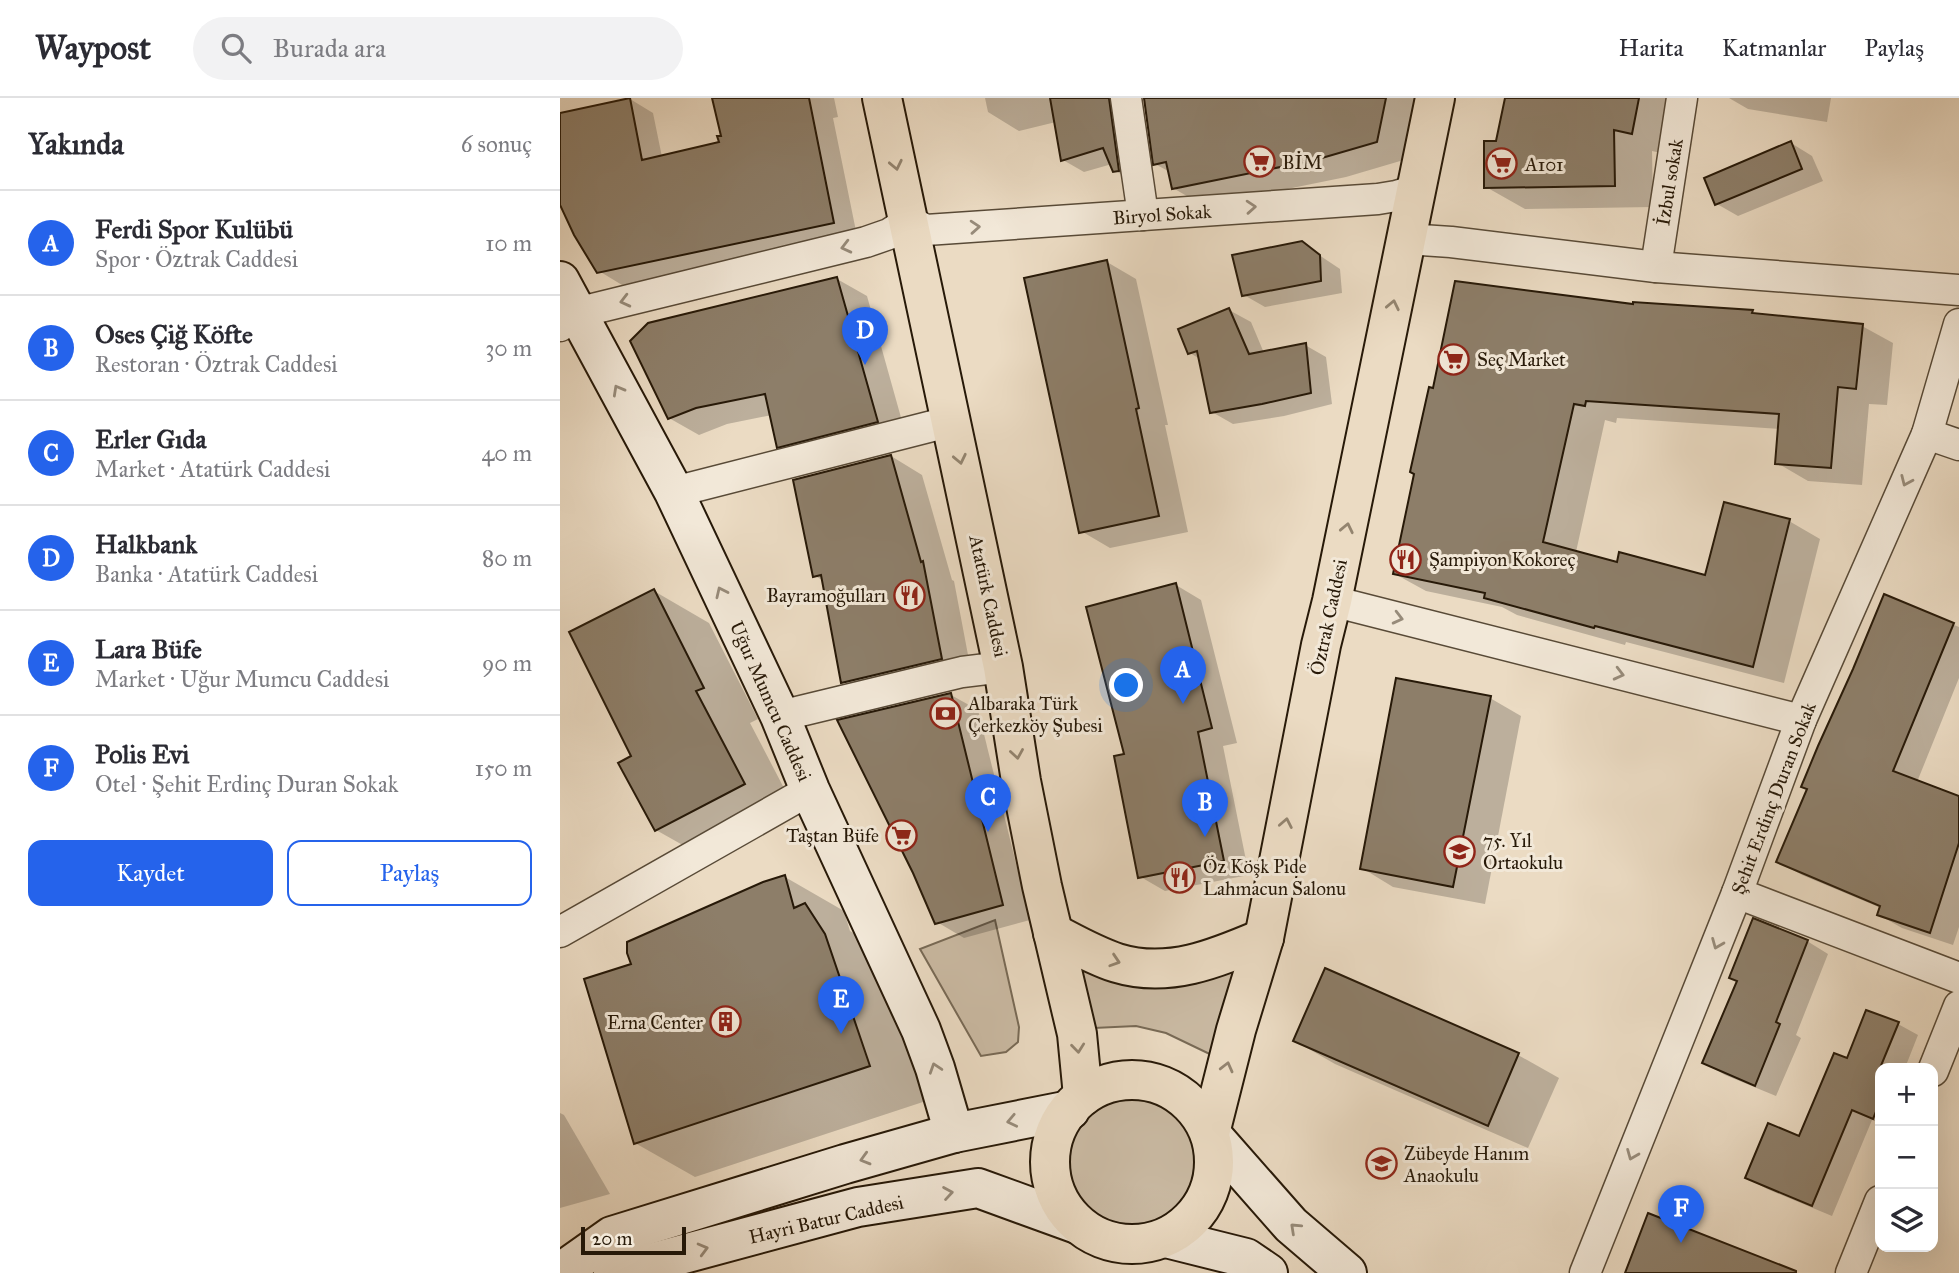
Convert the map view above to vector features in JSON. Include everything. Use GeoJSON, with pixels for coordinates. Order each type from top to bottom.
{"type":"FeatureCollection","features":[{"type":"Feature","properties":{"kind":"main road","name":"Atatürk Caddesi"},"geometry":{"type":"LineString","coordinates":[[882,98],[1003,667],[1021,781],[1077,1034],[1076,1103]]}},
{"type":"Feature","properties":{"kind":"main road","name":"Öztrak Caddesi"},"geometry":{"type":"LineString","coordinates":[[1210,1133],[1264,938],[1321,645],[1435,98]]}},
{"type":"Feature","properties":{"kind":"main road","name":"Uğur Mumcu Caddesi"},"geometry":{"type":"LineString","coordinates":[[565,307],[674,492],[780,716],[810,790],[921,1030],[954,1133]]}},
{"type":"Feature","properties":{"kind":"main road"},"geometry":{"type":"LineString","coordinates":[[1053,933],[1117,963],[1157,969],[1185,967],[1207,961],[1264,938]]}},
{"type":"Feature","properties":{"kind":"main road"},"geometry":{"type":"LineString","coordinates":[[1109,1273],[1087,1230],[1062,1205],[1052,1183],[1050,1158],[1055,1135],[1076,1103],[1105,1084],[1130,1080],[1156,1083],[1178,1094],[1197,1111],[1210,1133],[1291,1226],[1347,1273]]}},
{"type":"Feature","properties":{"kind":"main road","name":"Hayri Batur Caddesi"},"geometry":{"type":"LineString","coordinates":[[562,1270],[612,1236],[845,1164],[954,1133],[1076,1103]]}},
{"type":"Feature","properties":{"kind":"main road"},"geometry":{"type":"LineString","coordinates":[[1157,1251],[1192,1220],[1209,1194],[1215,1164],[1210,1133]]}},
{"type":"Feature","properties":{"kind":"main road","name":"Hayri Batur Caddesi"},"geometry":{"type":"LineString","coordinates":[[562,1270],[611,1273],[858,1208],[978,1188],[1087,1230]]}},
{"type":"Feature","properties":{"kind":"main road"},"geometry":{"type":"LineString","coordinates":[[1087,1230],[1119,1244],[1143,1244],[1157,1251],[1257,1265]]}},
{"type":"Feature","properties":{"kind":"street"},"geometry":{"type":"LineString","coordinates":[[1126,98],[1143,215]]}},
{"type":"Feature","properties":{"kind":"street","name":"İzbul sokak"},"geometry":{"type":"LineString","coordinates":[[1656,267],[1682,98]]}},
{"type":"Feature","properties":{"kind":"street","name":"Biryol Sokak"},"geometry":{"type":"LineString","coordinates":[[909,221],[926,230],[1378,199],[1416,190]]}},
{"type":"Feature","properties":{"kind":"street"},"geometry":{"type":"LineString","coordinates":[[565,307],[866,242],[889,234],[909,221]]}},
{"type":"Feature","properties":{"kind":"street"},"geometry":{"type":"LineString","coordinates":[[1406,239],[1656,267],[1959,290]]}},
{"type":"Feature","properties":{"kind":"street","name":"Şehit Erdinç Duran Sokak"},"geometry":{"type":"LineString","coordinates":[[1585,1273],[1737,893],[1801,720],[1927,434],[1959,324]]}},
{"type":"Feature","properties":{"kind":"street"},"geometry":{"type":"LineString","coordinates":[[674,492],[952,421]]}},
{"type":"Feature","properties":{"kind":"street"},"geometry":{"type":"LineString","coordinates":[[1927,434],[1959,445]]}},
{"type":"Feature","properties":{"kind":"street"},"geometry":{"type":"LineString","coordinates":[[1332,601],[1801,720]]}},
{"type":"Feature","properties":{"kind":"street"},"geometry":{"type":"LineString","coordinates":[[780,716],[962,672],[1003,667]]}},
{"type":"Feature","properties":{"kind":"street"},"geometry":{"type":"LineString","coordinates":[[560,932],[810,790]]}},
{"type":"Feature","properties":{"kind":"street"},"geometry":{"type":"LineString","coordinates":[[1737,893],[1959,978]]}},
{"type":"Feature","properties":{"kind":"street"},"geometry":{"type":"LineString","coordinates":[[1936,1063],[1959,1006]]}},
{"type":"Feature","properties":{"kind":"street"},"geometry":{"type":"LineString","coordinates":[[1851,1273],[1875,1213]]}},
{"type":"Feature","properties":{"kind":"shaded area"},"geometry":{"type":"Polygon","coordinates":[[[995,920],[1019,1027],[1018,1042],[1006,1052],[981,1056],[920,949],[995,920]]]}},
{"type":"Feature","properties":{"kind":"shaded area"},"geometry":{"type":"Polygon","coordinates":[[[1073,954],[1245,955],[1218,1058],[1166,1033],[1136,1026],[1094,1028],[1073,954]]]}},
{"type":"Feature","properties":{"kind":"shaded area"},"geometry":{"type":"Polygon","coordinates":[[[1132,1098],[1156,1103],[1177,1117],[1191,1138],[1196,1162],[1191,1186],[1177,1207],[1156,1221],[1132,1226],[1108,1221],[1087,1207],[1073,1186],[1068,1162],[1073,1138],[1087,1117],[1108,1103],[1132,1098]]]}},
{"type":"Feature","properties":{"kind":"building"},"geometry":{"type":"Polygon","coordinates":[[[630,98],[642,160],[719,142],[717,136],[721,136],[712,98],[809,98],[834,223],[597,273],[560,205],[560,113],[630,98]]]}},
{"type":"Feature","properties":{"kind":"building"},"geometry":{"type":"Polygon","coordinates":[[[1050,98],[1109,98],[1119,171],[1113,172],[1103,148],[1061,161],[1050,98]]]}},
{"type":"Feature","properties":{"kind":"building"},"geometry":{"type":"Polygon","coordinates":[[[1144,98],[1386,98],[1377,142],[1315,160],[1172,189],[1166,162],[1153,165],[1144,98]]]}},
{"type":"Feature","properties":{"kind":"building"},"geometry":{"type":"Polygon","coordinates":[[[1505,98],[1639,98],[1632,134],[1614,130],[1615,186],[1484,188],[1484,141],[1496,141],[1505,98]]]}},
{"type":"Feature","properties":{"kind":"building"},"geometry":{"type":"Polygon","coordinates":[[[1791,141],[1802,169],[1715,205],[1704,178],[1791,141]]]}},
{"type":"Feature","properties":{"kind":"building"},"geometry":{"type":"Polygon","coordinates":[[[1302,241],[1320,255],[1321,281],[1242,296],[1232,255],[1302,241]]]}},
{"type":"Feature","properties":{"kind":"building"},"geometry":{"type":"Polygon","coordinates":[[[1107,260],[1159,516],[1079,533],[1024,278],[1107,260]]]}},
{"type":"Feature","properties":{"kind":"building"},"geometry":{"type":"Polygon","coordinates":[[[837,277],[878,422],[777,448],[765,394],[696,408],[668,419],[630,341],[648,323],[837,277]]]}},
{"type":"Feature","properties":{"kind":"building"},"geometry":{"type":"Polygon","coordinates":[[[1455,281],[1633,304],[1753,310],[1752,313],[1863,324],[1856,389],[1838,387],[1831,468],[1775,464],[1779,414],[1586,401],[1585,406],[1574,404],[1543,542],[1617,562],[1619,552],[1705,575],[1724,502],[1790,519],[1753,667],[1484,598],[1485,593],[1393,574],[1414,474],[1410,472],[1429,387],[1433,388],[1455,281]]]}},
{"type":"Feature","properties":{"kind":"building"},"geometry":{"type":"Polygon","coordinates":[[[1229,308],[1249,354],[1306,343],[1311,393],[1210,413],[1197,351],[1188,354],[1178,329],[1229,308]]]}},
{"type":"Feature","properties":{"kind":"building"},"geometry":{"type":"Polygon","coordinates":[[[891,455],[921,562],[923,561],[942,659],[841,683],[821,575],[813,577],[793,480],[891,455]]]}},
{"type":"Feature","properties":{"kind":"building"},"geometry":{"type":"Polygon","coordinates":[[[1176,583],[1212,728],[1198,732],[1224,861],[1138,878],[1114,756],[1124,754],[1086,607],[1176,583]]]}},
{"type":"Feature","properties":{"kind":"building"},"geometry":{"type":"Polygon","coordinates":[[[654,589],[704,688],[696,691],[745,784],[655,831],[618,763],[631,756],[569,632],[654,589]]]}},
{"type":"Feature","properties":{"kind":"building"},"geometry":{"type":"Polygon","coordinates":[[[1884,594],[1954,623],[1893,771],[1959,796],[1959,843],[1930,933],[1877,915],[1880,906],[1776,862],[1807,789],[1801,787],[1884,594]]]}},
{"type":"Feature","properties":{"kind":"building"},"geometry":{"type":"Polygon","coordinates":[[[1396,678],[1491,696],[1453,887],[1360,869],[1396,678]]]}},
{"type":"Feature","properties":{"kind":"building"},"geometry":{"type":"Polygon","coordinates":[[[951,693],[1003,905],[935,924],[913,873],[837,720],[951,693]]]}},
{"type":"Feature","properties":{"kind":"building","name":"Erna Center"},"geometry":{"type":"Polygon","coordinates":[[[785,875],[794,908],[805,903],[825,934],[870,1066],[634,1144],[584,979],[631,964],[627,942],[763,882],[785,875]]]}},
{"type":"Feature","properties":{"kind":"building"},"geometry":{"type":"Polygon","coordinates":[[[1753,918],[1808,940],[1776,1022],[1780,1024],[1755,1086],[1702,1063],[1737,981],[1729,978],[1753,918]]]}},
{"type":"Feature","properties":{"kind":"building"},"geometry":{"type":"Polygon","coordinates":[[[1325,968],[1519,1053],[1488,1126],[1293,1041],[1325,968]]]}},
{"type":"Feature","properties":{"kind":"building"},"geometry":{"type":"Polygon","coordinates":[[[1866,1010],[1899,1022],[1882,1063],[1875,1063],[1873,1119],[1852,1110],[1812,1206],[1745,1178],[1768,1123],[1799,1136],[1834,1053],[1847,1058],[1866,1010]]]}},
{"type":"Feature","properties":{"kind":"building"},"geometry":{"type":"Polygon","coordinates":[[[1648,1213],[1796,1271],[1796,1273],[1625,1273],[1648,1213]]]}},
{"type":"Feature","properties":{"kind":"place","name":"BİM"},"geometry":{"type":"Point","coordinates":[1259,162]}},
{"type":"Feature","properties":{"kind":"place","name":"A101"},"geometry":{"type":"Point","coordinates":[1502,164]}},
{"type":"Feature","properties":{"kind":"place","name":"Seç Market"},"geometry":{"type":"Point","coordinates":[1454,359]}},
{"type":"Feature","properties":{"kind":"place","name":"Halkbank"},"geometry":{"type":"Point","coordinates":[865,365]}},
{"type":"Feature","properties":{"kind":"place","name":"Şampiyon Kokoreç"},"geometry":{"type":"Point","coordinates":[1406,559]}},
{"type":"Feature","properties":{"kind":"place","name":"Bayramoğulları"},"geometry":{"type":"Point","coordinates":[909,595]}},
{"type":"Feature","properties":{"kind":"place","name":"Ferdi Spor Kulübü"},"geometry":{"type":"Point","coordinates":[1183,704]}},
{"type":"Feature","properties":{"kind":"place","name":"Albaraka Türk Çerkezköy Şubesi"},"geometry":{"type":"Point","coordinates":[945,714]}},
{"type":"Feature","properties":{"kind":"place","name":"Erler Gıda"},"geometry":{"type":"Point","coordinates":[988,832]}},
{"type":"Feature","properties":{"kind":"place","name":"Taştan Büfe"},"geometry":{"type":"Point","coordinates":[902,835]}},
{"type":"Feature","properties":{"kind":"place","name":"Oses Çiğ Köfte"},"geometry":{"type":"Point","coordinates":[1205,837]}},
{"type":"Feature","properties":{"kind":"place","name":"75. Yıl Ortaokulu"},"geometry":{"type":"Point","coordinates":[1460,851]}},
{"type":"Feature","properties":{"kind":"place","name":"Öz Köşk Pide Lahmacun Salonu"},"geometry":{"type":"Point","coordinates":[1180,877]}},
{"type":"Feature","properties":{"kind":"place","name":"Erna Center"},"geometry":{"type":"Point","coordinates":[726,1022]}},
{"type":"Feature","properties":{"kind":"place","name":"Lara Büfe"},"geometry":{"type":"Point","coordinates":[841,1034]}},
{"type":"Feature","properties":{"kind":"place","name":"Zübeyde Hanım Anaokulu"},"geometry":{"type":"Point","coordinates":[1381,1164]}},
{"type":"Feature","properties":{"kind":"place","name":"Polis Evi"},"geometry":{"type":"Point","coordinates":[1681,1243]}}]}
